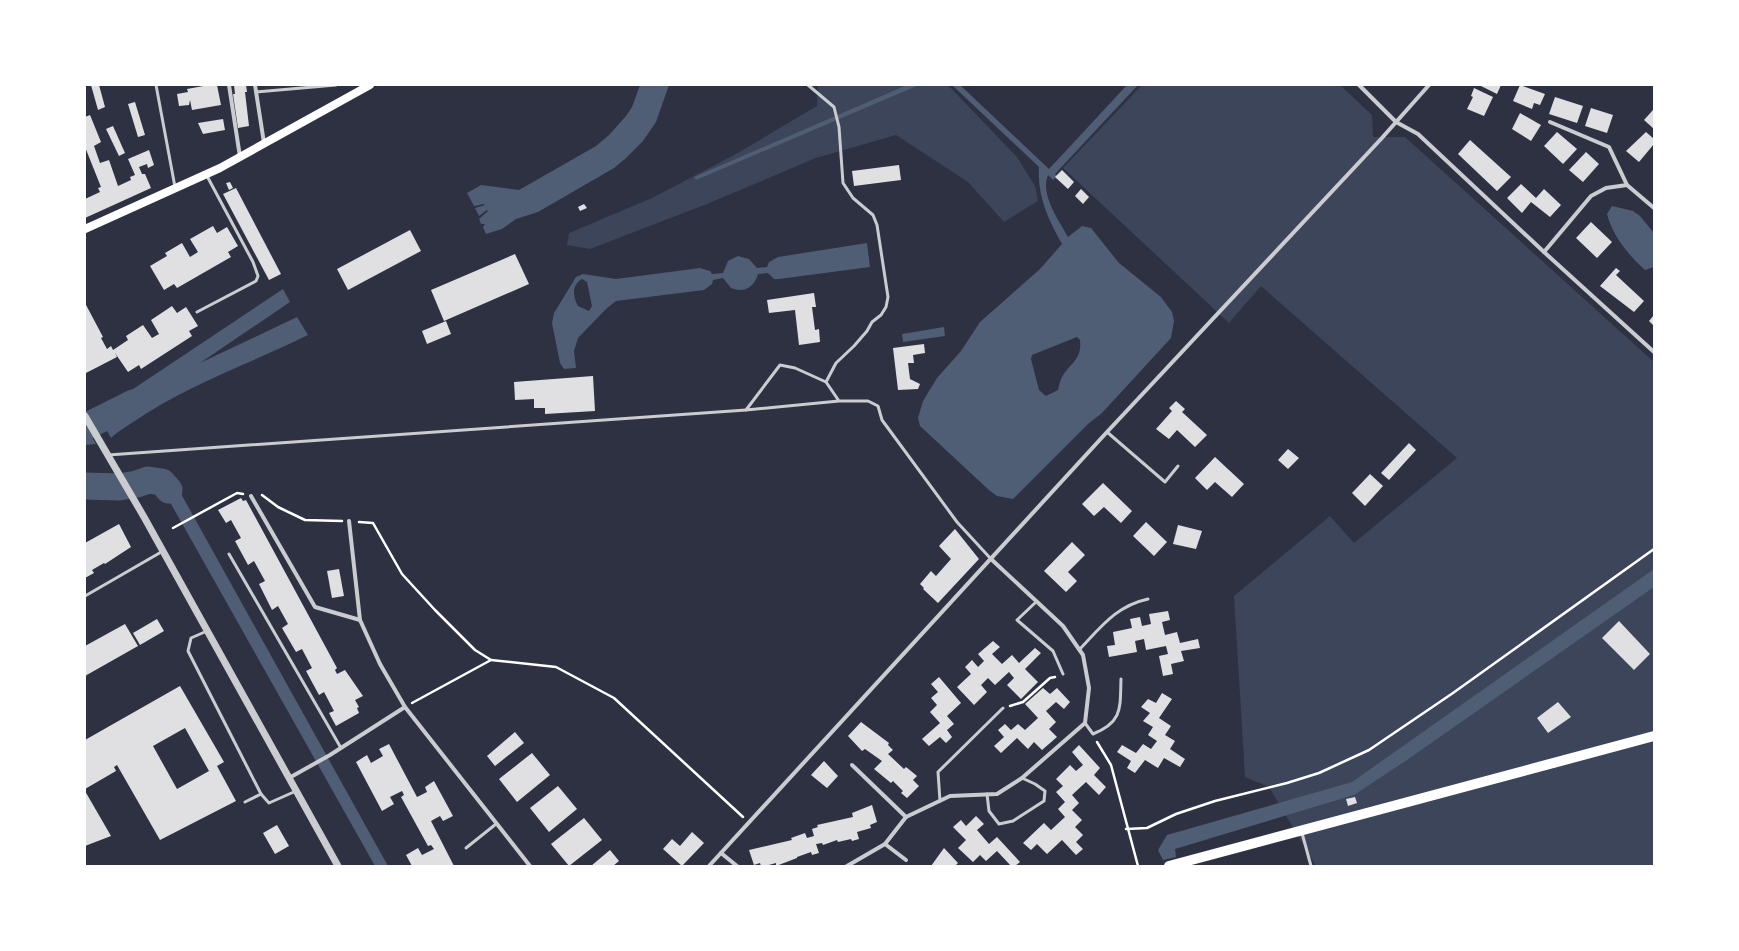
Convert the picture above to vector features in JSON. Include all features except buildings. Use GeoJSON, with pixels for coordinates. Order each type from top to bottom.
{"type":"FeatureCollection","features":[{"type":"Feature","properties":{"kind":"main road"},"geometry":{"type":"LineString","coordinates":[[85,229],[206,174],[370,85]]}},
{"type":"Feature","properties":{"kind":"main road"},"geometry":{"type":"LineString","coordinates":[[1169,866],[1182,863],[1194,863],[1496,778],[1654,736]]}},
{"type":"Feature","properties":{"kind":"street"},"geometry":{"type":"LineString","coordinates":[[229,85],[240,156]]}},
{"type":"Feature","properties":{"kind":"street"},"geometry":{"type":"LineString","coordinates":[[255,85],[264,143]]}},
{"type":"Feature","properties":{"kind":"street"},"geometry":{"type":"LineString","coordinates":[[1359,85],[1396,122],[1418,134],[1654,352]]}},
{"type":"Feature","properties":{"kind":"street"},"geometry":{"type":"LineString","coordinates":[[709,866],[1107,432],[1429,85]]}},
{"type":"Feature","properties":{"kind":"street"},"geometry":{"type":"LineString","coordinates":[[1550,122],[1609,147],[1627,185],[1654,208]]}},
{"type":"Feature","properties":{"kind":"street"},"geometry":{"type":"LineString","coordinates":[[1544,252],[1591,196],[1606,188],[1627,185]]}},
{"type":"Feature","properties":{"kind":"street"},"geometry":{"type":"LineString","coordinates":[[85,416],[163,551],[338,866]]}},
{"type":"Feature","properties":{"kind":"street"},"geometry":{"type":"LineString","coordinates":[[251,496],[315,607],[360,620]]}},
{"type":"Feature","properties":{"kind":"street"},"geometry":{"type":"LineString","coordinates":[[349,522],[360,620],[380,664],[405,707],[530,866]]}},
{"type":"Feature","properties":{"kind":"street"},"geometry":{"type":"LineString","coordinates":[[847,866],[885,844],[906,817],[950,796],[997,794],[1022,778],[1085,723],[1089,688],[1083,655],[1063,626],[991,559]]}},
{"type":"Feature","properties":{"kind":"street"},"geometry":{"type":"LineString","coordinates":[[289,778],[341,748],[405,707]]}},
{"type":"Feature","properties":{"kind":"street"},"geometry":{"type":"LineString","coordinates":[[852,765],[906,817]]}},
{"type":"Feature","properties":{"kind":"street"},"geometry":{"type":"LineString","coordinates":[[885,844],[906,860]]}},
{"type":"Feature","properties":{"kind":"street"},"geometry":{"type":"LineString","coordinates":[[721,853],[737,866]]}},
{"type":"Feature","properties":{"kind":"lane"},"geometry":{"type":"LineString","coordinates":[[156,85],[175,189]]}},
{"type":"Feature","properties":{"kind":"lane"},"geometry":{"type":"LineString","coordinates":[[256,92],[336,85]]}},
{"type":"Feature","properties":{"kind":"lane"},"geometry":{"type":"LineString","coordinates":[[808,85],[834,107],[839,127],[842,183],[852,198],[872,215],[877,225],[888,297],[886,307],[881,315],[872,322],[867,331],[854,346],[836,363],[826,382]]}},
{"type":"Feature","properties":{"kind":"lane"},"geometry":{"type":"LineString","coordinates":[[197,312],[256,281],[258,276],[253,262],[206,174]]}},
{"type":"Feature","properties":{"kind":"lane"},"geometry":{"type":"LineString","coordinates":[[746,410],[780,365],[795,368],[826,382],[840,401]]}},
{"type":"Feature","properties":{"kind":"lane"},"geometry":{"type":"LineString","coordinates":[[107,455],[746,410],[840,401],[868,401],[878,406],[882,420],[957,522],[991,559]]}},
{"type":"Feature","properties":{"kind":"lane"},"geometry":{"type":"LineString","coordinates":[[1107,432],[1165,482],[1178,466]]}},
{"type":"Feature","properties":{"kind":"lane"},"geometry":{"type":"LineString","coordinates":[[85,596],[163,551]]}},
{"type":"Feature","properties":{"kind":"lane"},"geometry":{"type":"LineString","coordinates":[[229,554],[341,748]]}},
{"type":"Feature","properties":{"kind":"lane"},"geometry":{"type":"LineString","coordinates":[[1079,650],[1118,611],[1136,602],[1148,599]]}},
{"type":"Feature","properties":{"kind":"lane"},"geometry":{"type":"LineString","coordinates":[[1036,602],[1017,620],[1053,651],[1063,674]]}},
{"type":"Feature","properties":{"kind":"lane"},"geometry":{"type":"LineString","coordinates":[[207,631],[191,638],[188,650],[261,794],[269,803],[296,791]]}},
{"type":"Feature","properties":{"kind":"lane"},"geometry":{"type":"LineString","coordinates":[[1085,723],[1093,734],[1103,730],[1116,719],[1120,700],[1121,679]]}},
{"type":"Feature","properties":{"kind":"lane"},"geometry":{"type":"LineString","coordinates":[[940,801],[938,772],[1003,708]]}},
{"type":"Feature","properties":{"kind":"lane"},"geometry":{"type":"LineString","coordinates":[[987,794],[989,811],[999,824],[1014,821],[1044,802],[1046,791],[1022,778]]}},
{"type":"Feature","properties":{"kind":"lane"},"geometry":{"type":"LineString","coordinates":[[245,802],[261,794]]}},
{"type":"Feature","properties":{"kind":"lane"},"geometry":{"type":"LineString","coordinates":[[466,848],[496,824]]}},
{"type":"Feature","properties":{"kind":"lane"},"geometry":{"type":"LineString","coordinates":[[1301,832],[1311,866]]}},
{"type":"Feature","properties":{"kind":"path"},"geometry":{"type":"LineString","coordinates":[[173,528],[237,493],[251,496],[260,494],[278,507],[305,520],[373,523],[402,574],[470,645],[491,660],[556,667],[614,698],[749,822]]}},
{"type":"Feature","properties":{"kind":"path"},"geometry":{"type":"LineString","coordinates":[[1126,829],[1147,828],[1176,814],[1215,801],[1287,783],[1347,762],[1369,750],[1453,693],[1654,550]]}},
{"type":"Feature","properties":{"kind":"path"},"geometry":{"type":"LineString","coordinates":[[405,707],[491,660]]}},
{"type":"Feature","properties":{"kind":"path"},"geometry":{"type":"LineString","coordinates":[[1003,708],[1023,702],[1050,678],[1063,674]]}},
{"type":"Feature","properties":{"kind":"path"},"geometry":{"type":"LineString","coordinates":[[1093,734],[1111,765],[1126,829],[1138,866]]}},
{"type":"Feature","properties":{"kind":"shaded area"},"geometry":{"type":"Polygon","coordinates":[[[640,85],[669,85],[656,122],[643,141],[625,159],[614,168],[538,212],[516,219],[502,229],[486,234],[483,227],[485,224],[481,224],[479,219],[488,211],[487,210],[479,216],[475,208],[485,205],[474,206],[467,193],[481,185],[519,190],[596,146],[609,135],[626,116],[632,107],[640,85]]]}},
{"type":"Feature","properties":{"kind":"shaded area"},"geometry":{"type":"Polygon","coordinates":[[[818,85],[948,85],[1017,157],[1035,186],[1038,201],[1004,222],[968,182],[896,135],[816,158],[707,204],[590,249],[567,245],[569,233],[652,198],[736,154],[817,106],[818,85]]]}},
{"type":"Feature","properties":{"kind":"shaded area"},"geometry":{"type":"Polygon","coordinates":[[[907,85],[919,85],[696,180],[694,177],[907,85]]]}},
{"type":"Feature","properties":{"kind":"shaded area"},"geometry":{"type":"Polygon","coordinates":[[[952,85],[960,85],[1049,169],[1127,85],[1138,85],[1055,174],[1057,176],[1053,180],[1048,175],[1046,191],[1048,199],[1068,237],[1082,226],[1091,228],[1119,263],[1161,297],[1172,312],[1174,321],[1171,338],[1102,413],[1088,424],[1013,499],[997,496],[990,491],[920,426],[918,418],[923,401],[937,378],[961,351],[980,322],[1040,269],[1062,244],[1044,207],[1040,188],[1039,167],[952,85]],[[1077,337],[1032,355],[1031,359],[1039,390],[1046,396],[1058,390],[1060,381],[1065,372],[1078,357],[1080,340],[1077,337]]]}},
{"type":"Feature","properties":{"kind":"shaded area"},"geometry":{"type":"Polygon","coordinates":[[[1142,85],[1340,85],[1372,115],[1373,137],[1405,137],[1654,362],[1654,866],[1316,866],[1269,787],[1245,777],[1234,596],[1330,516],[1354,543],[1457,458],[1261,286],[1229,323],[1063,168],[1142,85]]]}},
{"type":"Feature","properties":{"kind":"shaded area"},"geometry":{"type":"Polygon","coordinates":[[[1612,206],[1633,211],[1640,216],[1654,233],[1654,267],[1645,270],[1622,245],[1609,222],[1607,214],[1612,206]]]}},
{"type":"Feature","properties":{"kind":"shaded area"},"geometry":{"type":"Polygon","coordinates":[[[867,243],[870,267],[779,279],[774,279],[768,273],[758,274],[751,286],[740,290],[731,288],[723,278],[713,280],[712,284],[704,290],[616,301],[606,309],[578,338],[574,351],[576,368],[564,369],[560,363],[552,323],[554,313],[576,277],[583,274],[616,279],[700,268],[710,271],[712,274],[723,273],[728,261],[738,256],[749,259],[757,268],[767,267],[769,262],[778,257],[867,243]],[[582,279],[576,284],[574,295],[578,306],[589,311],[592,306],[587,282],[582,279]]]}},
{"type":"Feature","properties":{"kind":"shaded area"},"geometry":{"type":"Polygon","coordinates":[[[283,289],[290,302],[200,363],[297,317],[308,335],[175,397],[133,422],[111,438],[97,413],[283,289]]]}},
{"type":"Feature","properties":{"kind":"shaded area"},"geometry":{"type":"Polygon","coordinates":[[[944,327],[945,336],[903,342],[902,334],[944,327]]]}},
{"type":"Feature","properties":{"kind":"shaded area"},"geometry":{"type":"Polygon","coordinates":[[[85,425],[96,444],[85,445],[85,425]]]}},
{"type":"Feature","properties":{"kind":"shaded area"},"geometry":{"type":"Polygon","coordinates":[[[147,471],[170,474],[388,866],[375,866],[166,495],[150,488],[142,491],[133,478],[147,471]]]}},
{"type":"Feature","properties":{"kind":"shaded area"},"geometry":{"type":"Polygon","coordinates":[[[115,479],[122,492],[107,494],[107,498],[104,500],[99,494],[85,491],[85,480],[115,479]]]}},
{"type":"Feature","properties":{"kind":"shaded area"},"geometry":{"type":"Polygon","coordinates":[[[1654,569],[1654,587],[1407,760],[1354,795],[1175,849],[1176,857],[1163,860],[1158,850],[1167,835],[1352,782],[1654,569]]]}},
{"type":"Feature","properties":{"kind":"waterway"},"geometry":{"type":"LineString","coordinates":[[85,427],[133,403]]}},
{"type":"Feature","properties":{"kind":"waterway"},"geometry":{"type":"LineString","coordinates":[[85,486],[119,487],[137,484],[148,480],[162,482],[169,490]]}}]}
